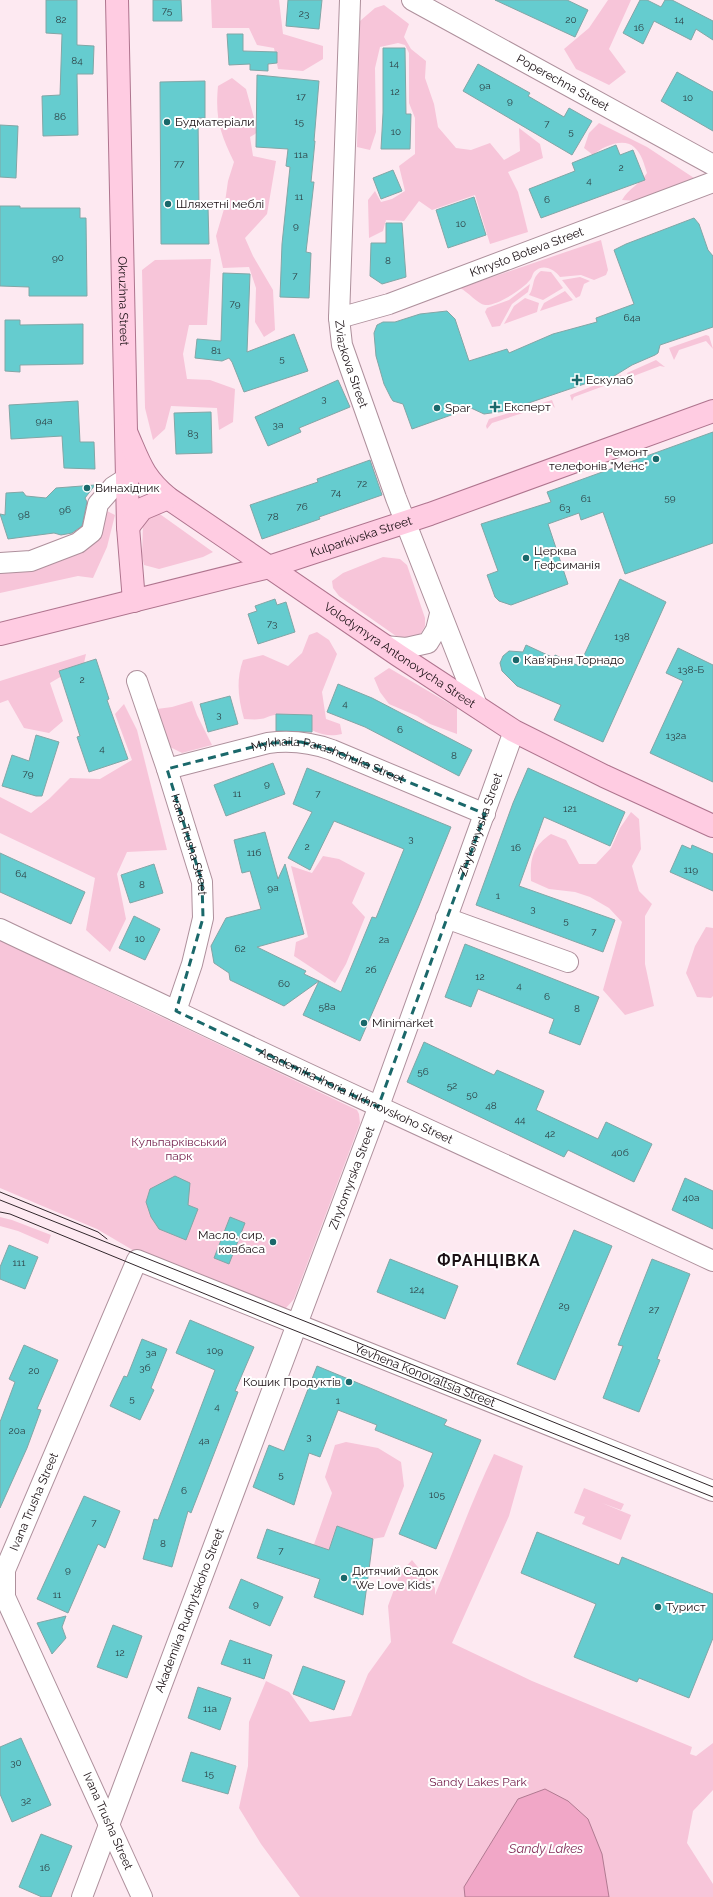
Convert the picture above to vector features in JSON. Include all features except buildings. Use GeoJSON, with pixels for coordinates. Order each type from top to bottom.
{"type":"FeatureCollection","features":[{"type":"Feature","properties":{"kind":"main road","name":"Okruzhna Street"},"geometry":{"type":"LineString","coordinates":[[117,0],[128,527],[134,601]]}},
{"type":"Feature","properties":{"kind":"main road","name":"Kulparkivska Street"},"geometry":{"type":"LineString","coordinates":[[0,634],[269,567],[430,514],[713,411]]}},
{"type":"Feature","properties":{"kind":"main road","name":"Volodymyra Antonovycha Street"},"geometry":{"type":"LineString","coordinates":[[127,434],[142,468],[152,484],[168,498],[385,646],[514,731],[604,776],[713,826]]}},
{"type":"Feature","properties":{"kind":"main road"},"geometry":{"type":"LineString","coordinates":[[128,527],[142,509],[168,498]]}},
{"type":"Feature","properties":{"kind":"street","name":"Zviazkova Street"},"geometry":{"type":"LineString","coordinates":[[350,0],[339,318],[342,345],[405,521],[440,614],[478,708]]}},
{"type":"Feature","properties":{"kind":"street","name":"Poperechna Street"},"geometry":{"type":"LineString","coordinates":[[412,0],[713,165]]}},
{"type":"Feature","properties":{"kind":"street","name":"Khrysto Boteva Street"},"geometry":{"type":"LineString","coordinates":[[339,318],[389,304],[713,182]]}},
{"type":"Feature","properties":{"kind":"street"},"geometry":{"type":"LineString","coordinates":[[0,563],[30,561],[78,543],[92,532],[98,504],[113,487],[127,478]]}},
{"type":"Feature","properties":{"kind":"street"},"geometry":{"type":"LineString","coordinates":[[385,646],[406,648],[428,643],[436,630],[440,614]]}},
{"type":"Feature","properties":{"kind":"street","name":"Ivana Trusha Street"},"geometry":{"type":"LineString","coordinates":[[137,681],[167,768],[202,882],[203,918],[192,964],[176,1011]]}},
{"type":"Feature","properties":{"kind":"street","name":"Zhytomyrska Street"},"geometry":{"type":"LineString","coordinates":[[296,1324],[378,1107],[514,731]]}},
{"type":"Feature","properties":{"kind":"street","name":"Mykhaila Parashchuka Street"},"geometry":{"type":"LineString","coordinates":[[167,768],[268,744],[285,741],[301,742],[326,748],[485,814]]}},
{"type":"Feature","properties":{"kind":"street"},"geometry":{"type":"LineString","coordinates":[[446,918],[568,962]]}},
{"type":"Feature","properties":{"kind":"street","name":"Academika Ihoria Iukhnovskoho Street"},"geometry":{"type":"LineString","coordinates":[[0,929],[378,1107],[713,1261]]}},
{"type":"Feature","properties":{"kind":"street","name":"Ivana Trusha Street"},"geometry":{"type":"LineString","coordinates":[[137,1260],[4,1570],[5,1597],[142,1897]]}},
{"type":"Feature","properties":{"kind":"street","name":"Yevhena Konovaltsia Street"},"geometry":{"type":"LineString","coordinates":[[137,1260],[505,1406],[713,1491]]}},
{"type":"Feature","properties":{"kind":"street","name":"Akademika Rudnytskoho Street"},"geometry":{"type":"LineString","coordinates":[[82,1897],[296,1324]]}},
{"type":"Feature","properties":{"kind":"highlighted area"},"geometry":{"type":"Polygon","coordinates":[[[301,742],[332,750],[485,814],[378,1107],[176,1011],[203,918],[202,882],[167,769],[268,743],[301,742]]]}},
{"type":"Feature","properties":{"kind":"green space"},"geometry":{"type":"Polygon","coordinates":[[[211,0],[279,0],[283,34],[323,46],[323,59],[303,71],[278,69],[274,48],[257,45],[249,28],[212,28],[211,0]]]}},
{"type":"Feature","properties":{"kind":"green space"},"geometry":{"type":"Polygon","coordinates":[[[608,0],[631,0],[609,49],[626,72],[609,85],[576,69],[564,49],[589,28],[608,0]]]}},
{"type":"Feature","properties":{"kind":"green space"},"geometry":{"type":"Polygon","coordinates":[[[384,5],[409,24],[404,37],[411,49],[426,61],[425,78],[434,104],[438,127],[456,148],[471,150],[490,143],[504,160],[520,151],[519,128],[540,144],[543,158],[508,172],[518,192],[528,232],[490,244],[475,195],[432,210],[419,201],[404,221],[386,220],[383,231],[369,238],[368,200],[375,191],[381,202],[392,199],[405,191],[399,166],[415,154],[415,118],[409,103],[409,53],[405,45],[398,43],[380,47],[375,68],[376,132],[370,150],[357,147],[360,21],[375,8],[384,5]]]}},
{"type":"Feature","properties":{"kind":"green space"},"geometry":{"type":"Polygon","coordinates":[[[232,78],[246,89],[254,118],[265,128],[250,137],[253,156],[276,161],[267,214],[245,238],[253,256],[273,290],[275,330],[264,337],[255,322],[256,288],[249,267],[223,268],[216,236],[224,209],[228,181],[234,162],[222,134],[218,116],[218,86],[232,78]]]}},
{"type":"Feature","properties":{"kind":"green space"},"geometry":{"type":"Polygon","coordinates":[[[599,123],[647,147],[694,178],[683,189],[637,201],[622,200],[647,173],[639,153],[629,144],[613,144],[593,155],[584,148],[589,133],[599,123]]]}},
{"type":"Feature","properties":{"kind":"green space"},"geometry":{"type":"Polygon","coordinates":[[[601,240],[608,270],[606,275],[594,280],[581,275],[560,277],[548,268],[541,268],[537,269],[527,284],[516,292],[503,300],[490,305],[482,304],[460,288],[601,240]]]}},
{"type":"Feature","properties":{"kind":"green space"},"geometry":{"type":"Polygon","coordinates":[[[211,259],[207,325],[189,325],[183,354],[187,379],[210,380],[235,389],[233,422],[219,430],[217,408],[171,406],[165,429],[153,440],[145,408],[142,270],[155,260],[211,259]]]}},
{"type":"Feature","properties":{"kind":"green space"},"geometry":{"type":"Polygon","coordinates":[[[541,271],[551,272],[563,288],[543,300],[529,295],[534,280],[541,271]]]}},
{"type":"Feature","properties":{"kind":"green space"},"geometry":{"type":"Polygon","coordinates":[[[580,277],[590,281],[584,284],[580,296],[576,298],[562,280],[580,277]]]}},
{"type":"Feature","properties":{"kind":"green space"},"geometry":{"type":"Polygon","coordinates":[[[530,284],[528,292],[512,304],[500,326],[492,327],[485,312],[487,308],[509,300],[530,284]]]}},
{"type":"Feature","properties":{"kind":"green space"},"geometry":{"type":"Polygon","coordinates":[[[565,291],[573,300],[540,311],[544,303],[565,291]]]}},
{"type":"Feature","properties":{"kind":"green space"},"geometry":{"type":"Polygon","coordinates":[[[525,298],[539,303],[537,312],[504,324],[514,306],[525,298]]]}},
{"type":"Feature","properties":{"kind":"green space"},"geometry":{"type":"Polygon","coordinates":[[[706,335],[709,336],[713,349],[706,341],[679,350],[674,360],[669,348],[706,335]]]}},
{"type":"Feature","properties":{"kind":"green space"},"geometry":{"type":"Polygon","coordinates":[[[656,360],[665,367],[660,366],[631,377],[630,380],[627,373],[656,360]]]}},
{"type":"Feature","properties":{"kind":"green space"},"geometry":{"type":"Polygon","coordinates":[[[621,375],[624,382],[620,380],[574,397],[572,401],[570,395],[621,375]]]}},
{"type":"Feature","properties":{"kind":"green space"},"geometry":{"type":"Polygon","coordinates":[[[552,400],[555,408],[551,404],[492,423],[487,429],[486,426],[489,419],[552,400]]]}},
{"type":"Feature","properties":{"kind":"green space"},"geometry":{"type":"Polygon","coordinates":[[[103,509],[115,515],[107,547],[93,578],[78,576],[0,593],[0,571],[78,543],[103,509]]]}},
{"type":"Feature","properties":{"kind":"green space"},"geometry":{"type":"Polygon","coordinates":[[[157,512],[213,552],[203,557],[159,569],[144,565],[142,556],[143,522],[157,512]]]}},
{"type":"Feature","properties":{"kind":"green space"},"geometry":{"type":"Polygon","coordinates":[[[383,557],[400,559],[407,565],[425,618],[425,626],[420,635],[405,638],[396,636],[339,596],[333,588],[332,581],[343,573],[383,557]]]}},
{"type":"Feature","properties":{"kind":"green space"},"geometry":{"type":"Polygon","coordinates":[[[317,632],[329,640],[337,654],[322,692],[326,719],[340,724],[342,734],[322,734],[284,716],[275,715],[262,719],[244,719],[240,704],[239,689],[239,675],[243,660],[263,655],[288,666],[302,653],[309,635],[317,632]]]}},
{"type":"Feature","properties":{"kind":"green space"},"geometry":{"type":"Polygon","coordinates":[[[86,654],[84,663],[50,683],[63,721],[49,733],[24,728],[8,700],[0,703],[0,681],[86,654]]]}},
{"type":"Feature","properties":{"kind":"green space"},"geometry":{"type":"Polygon","coordinates":[[[389,668],[457,708],[457,734],[430,724],[417,716],[389,704],[380,692],[374,678],[389,668]]]}},
{"type":"Feature","properties":{"kind":"green space"},"geometry":{"type":"Polygon","coordinates":[[[192,701],[197,715],[212,745],[182,753],[170,747],[157,709],[172,707],[192,701]]]}},
{"type":"Feature","properties":{"kind":"green space"},"geometry":{"type":"Polygon","coordinates":[[[124,704],[137,730],[167,850],[127,852],[117,874],[126,919],[110,952],[86,930],[95,878],[0,833],[0,797],[31,813],[49,799],[70,778],[100,779],[132,760],[115,714],[124,704]]]}},
{"type":"Feature","properties":{"kind":"green space"},"geometry":{"type":"Polygon","coordinates":[[[631,812],[639,819],[641,849],[632,866],[639,891],[652,904],[645,916],[645,964],[654,1006],[625,1015],[603,990],[622,922],[609,908],[590,897],[575,892],[549,889],[531,881],[531,866],[536,849],[551,834],[566,840],[579,864],[596,864],[611,848],[620,828],[631,812]]]}},
{"type":"Feature","properties":{"kind":"green space"},"geometry":{"type":"Polygon","coordinates":[[[323,856],[339,859],[365,873],[352,903],[365,917],[346,964],[335,983],[294,956],[296,942],[308,937],[291,866],[312,873],[323,856]]]}},
{"type":"Feature","properties":{"kind":"green space"},"geometry":{"type":"Polygon","coordinates":[[[706,927],[713,928],[713,996],[711,998],[697,997],[686,973],[695,946],[706,927]]]}},
{"type":"Feature","properties":{"kind":"green space","name":"Кульпарківський парк"},"geometry":{"type":"Polygon","coordinates":[[[0,940],[357,1110],[360,1123],[294,1299],[286,1308],[279,1309],[136,1252],[97,1229],[0,1188],[0,940]]]}},
{"type":"Feature","properties":{"kind":"green space"},"geometry":{"type":"Polygon","coordinates":[[[0,1217],[51,1235],[48,1244],[18,1231],[0,1226],[0,1217]]]}},
{"type":"Feature","properties":{"kind":"green space"},"geometry":{"type":"Polygon","coordinates":[[[346,1442],[378,1448],[401,1462],[404,1486],[384,1537],[367,1540],[331,1555],[311,1553],[332,1493],[325,1477],[335,1445],[346,1442]]]}},
{"type":"Feature","properties":{"kind":"green space","name":"Sandy Lakes Park"},"geometry":{"type":"Polygon","coordinates":[[[494,1454],[523,1466],[509,1516],[452,1643],[532,1681],[692,1747],[690,1754],[696,1756],[713,1743],[713,1790],[693,1811],[687,1843],[713,1884],[713,1897],[300,1897],[261,1844],[239,1808],[248,1766],[249,1722],[266,1681],[289,1692],[310,1722],[351,1716],[368,1674],[391,1642],[388,1606],[400,1573],[412,1560],[435,1588],[435,1595],[494,1454]]]}},
{"type":"Feature","properties":{"kind":"green space"},"geometry":{"type":"Polygon","coordinates":[[[584,1488],[624,1504],[621,1510],[602,1503],[631,1515],[621,1540],[582,1524],[586,1515],[585,1517],[574,1513],[584,1488]]]}},
{"type":"Feature","properties":{"kind":"water","name":"Sandy Lakes"},"geometry":{"type":"Polygon","coordinates":[[[545,1789],[568,1801],[588,1819],[602,1854],[609,1897],[465,1897],[464,1887],[518,1799],[545,1789]]]}},
{"type":"Feature","properties":{"kind":"tram line"},"geometry":{"type":"LineString","coordinates":[[0,1192],[98,1232],[107,1239]]}},
{"type":"Feature","properties":{"kind":"tram line"},"geometry":{"type":"LineString","coordinates":[[0,1200],[332,1332],[713,1487]]}},
{"type":"Feature","properties":{"kind":"tram line"},"geometry":{"type":"LineString","coordinates":[[0,1212],[10,1214],[276,1323],[713,1497]]}},
{"type":"Feature","properties":{"kind":"place","name":"Будматеріали"},"geometry":{"type":"Point","coordinates":[167,122]}},
{"type":"Feature","properties":{"kind":"place","name":"Шляхетні меблі"},"geometry":{"type":"Point","coordinates":[168,204]}},
{"type":"Feature","properties":{"kind":"place","name":"Ескулаб"},"geometry":{"type":"Point","coordinates":[577,380]}},
{"type":"Feature","properties":{"kind":"place","name":"Експерт"},"geometry":{"type":"Point","coordinates":[495,407]}},
{"type":"Feature","properties":{"kind":"place","name":"Spar"},"geometry":{"type":"Point","coordinates":[437,408]}},
{"type":"Feature","properties":{"kind":"place","name":"Ремонт телефонів \"Менс\""},"geometry":{"type":"Point","coordinates":[656,459]}},
{"type":"Feature","properties":{"kind":"place","name":"Винахідник"},"geometry":{"type":"Point","coordinates":[87,488]}},
{"type":"Feature","properties":{"kind":"place","name":"Церква Гефсиманія"},"geometry":{"type":"Point","coordinates":[526,558]}},
{"type":"Feature","properties":{"kind":"place","name":"Кав'ярня Торнадо"},"geometry":{"type":"Point","coordinates":[516,660]}},
{"type":"Feature","properties":{"kind":"place","name":"Minimarket"},"geometry":{"type":"Point","coordinates":[364,1023]}},
{"type":"Feature","properties":{"kind":"place","name":"Масло, сир, ковбаса"},"geometry":{"type":"Point","coordinates":[273,1242]}},
{"type":"Feature","properties":{"kind":"place","name":"Кошик Продуктів"},"geometry":{"type":"Point","coordinates":[349,1382]}},
{"type":"Feature","properties":{"kind":"place","name":"Дитячий Садок \"We Love Kids\""},"geometry":{"type":"Point","coordinates":[344,1578]}},
{"type":"Feature","properties":{"kind":"place","name":"Турист"},"geometry":{"type":"Point","coordinates":[658,1607]}},
{"type":"Feature","properties":{"kind":"district","name":"ФРАНЦІВКА"},"geometry":{"type":"Point","coordinates":[489,1260]}}]}
